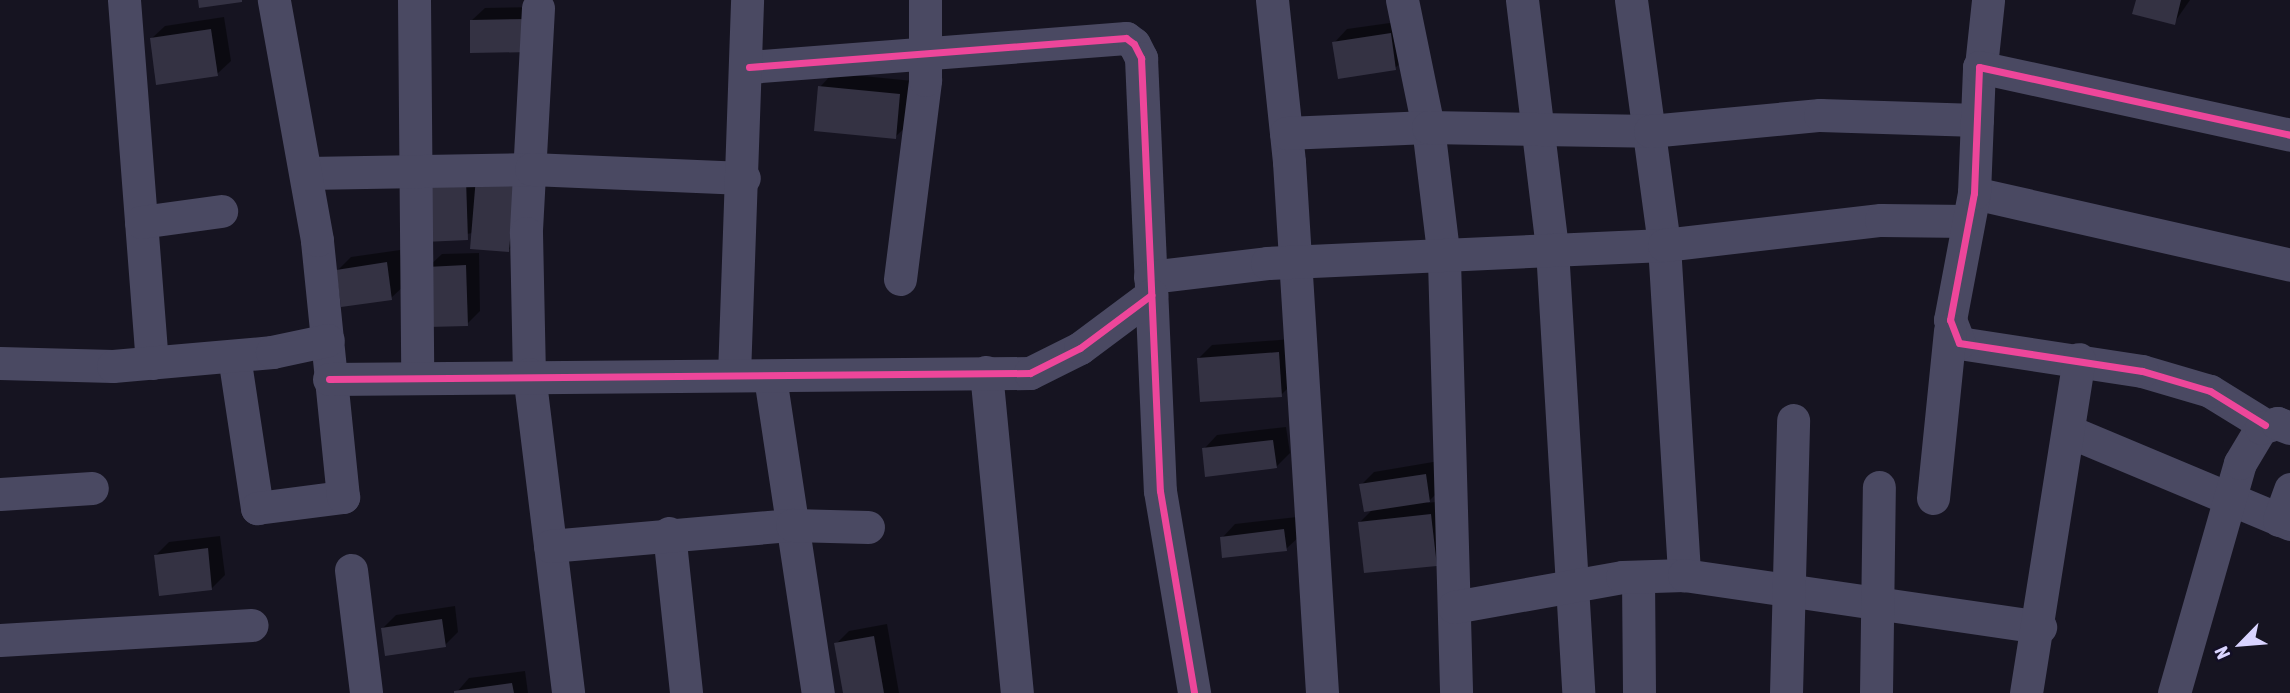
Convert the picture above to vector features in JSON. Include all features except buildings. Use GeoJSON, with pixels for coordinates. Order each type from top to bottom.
{"type":"FeatureCollection","features":[{"type":"Feature","properties":{"kind":"street"},"geometry":{"type":"LineString","coordinates":[[124,0],[152,363]]}},
{"type":"Feature","properties":{"kind":"street"},"geometry":{"type":"LineString","coordinates":[[234,356],[257,508],[343,497],[329,379],[328,340],[307,173],[274,0]]}},
{"type":"Feature","properties":{"kind":"street"},"geometry":{"type":"LineString","coordinates":[[414,0],[410,168],[417,377]]}},
{"type":"Feature","properties":{"kind":"street"},"geometry":{"type":"LineString","coordinates":[[734,375],[749,67],[747,0]]}},
{"type":"Feature","properties":{"kind":"street"},"geometry":{"type":"LineString","coordinates":[[900,279],[925,53],[925,0]]}},
{"type":"Feature","properties":{"kind":"street"},"geometry":{"type":"LineString","coordinates":[[1272,0],[1286,133],[1292,263],[1322,693]]}},
{"type":"Feature","properties":{"kind":"street"},"geometry":{"type":"LineString","coordinates":[[1402,0],[1428,127],[1444,260],[1455,693]]}},
{"type":"Feature","properties":{"kind":"street"},"geometry":{"type":"LineString","coordinates":[[1522,0],[1552,249],[1574,586],[1578,693]]}},
{"type":"Feature","properties":{"kind":"street"},"geometry":{"type":"LineString","coordinates":[[1631,0],[1664,245],[1684,575]]}},
{"type":"Feature","properties":{"kind":"street"},"geometry":{"type":"LineString","coordinates":[[1933,498],[1950,330],[1971,207],[1988,0]]}},
{"type":"Feature","properties":{"kind":"street"},"geometry":{"type":"LineString","coordinates":[[538,8],[531,169],[529,374],[568,693]]}},
{"type":"Feature","properties":{"kind":"street"},"geometry":{"type":"LineString","coordinates":[[749,67],[1126,38],[1134,44],[1141,58],[1160,491],[1194,693]]}},
{"type":"Feature","properties":{"kind":"street"},"geometry":{"type":"LineString","coordinates":[[1981,66],[2290,135]]}},
{"type":"Feature","properties":{"kind":"street"},"geometry":{"type":"LineString","coordinates":[[1286,133],[1428,127],[1650,131],[1820,116],[1977,120]]}},
{"type":"Feature","properties":{"kind":"street"},"geometry":{"type":"LineString","coordinates":[[307,173],[410,168],[531,169],[744,178]]}},
{"type":"Feature","properties":{"kind":"street"},"geometry":{"type":"LineString","coordinates":[[329,379],[529,374],[770,377],[1030,373],[1049,364],[1151,286],[1292,263],[1444,260],[1552,249],[1664,245],[1971,207],[2290,264]]}},
{"type":"Feature","properties":{"kind":"street"},"geometry":{"type":"LineString","coordinates":[[141,222],[222,211]]}},
{"type":"Feature","properties":{"kind":"street"},"geometry":{"type":"LineString","coordinates":[[1950,330],[1959,343],[2078,359],[2210,391],[2278,427],[2240,463],[2174,693]]}},
{"type":"Feature","properties":{"kind":"street"},"geometry":{"type":"LineString","coordinates":[[0,362],[152,363],[234,356],[328,340]]}},
{"type":"Feature","properties":{"kind":"street"},"geometry":{"type":"LineString","coordinates":[[2026,693],[2040,627],[2078,359]]}},
{"type":"Feature","properties":{"kind":"street"},"geometry":{"type":"LineString","coordinates":[[986,372],[1017,693]]}},
{"type":"Feature","properties":{"kind":"street"},"geometry":{"type":"LineString","coordinates":[[770,377],[818,693]]}},
{"type":"Feature","properties":{"kind":"street"},"geometry":{"type":"LineString","coordinates":[[1786,693],[1793,420]]}},
{"type":"Feature","properties":{"kind":"street"},"geometry":{"type":"LineString","coordinates":[[2068,431],[2284,522],[2290,489]]}},
{"type":"Feature","properties":{"kind":"street"},"geometry":{"type":"LineString","coordinates":[[1876,693],[1879,487]]}},
{"type":"Feature","properties":{"kind":"street"},"geometry":{"type":"LineString","coordinates":[[0,494],[92,488]]}},
{"type":"Feature","properties":{"kind":"street"},"geometry":{"type":"LineString","coordinates":[[550,546],[669,533],[792,525],[868,527]]}},
{"type":"Feature","properties":{"kind":"street"},"geometry":{"type":"LineString","coordinates":[[669,533],[686,693]]}},
{"type":"Feature","properties":{"kind":"street"},"geometry":{"type":"LineString","coordinates":[[351,570],[366,693]]}},
{"type":"Feature","properties":{"kind":"street"},"geometry":{"type":"LineString","coordinates":[[1454,607],[1638,577],[1684,575],[1877,598],[2040,627]]}},
{"type":"Feature","properties":{"kind":"street"},"geometry":{"type":"LineString","coordinates":[[1638,577],[1639,693]]}},
{"type":"Feature","properties":{"kind":"street"},"geometry":{"type":"LineString","coordinates":[[0,640],[252,625]]}},
{"type":"Feature","properties":{"kind":"cycle path"},"geometry":{"type":"LineString","coordinates":[[749,67],[1126,38],[1134,44],[1141,58],[1160,491],[1194,693]]}},
{"type":"Feature","properties":{"kind":"cycle path"},"geometry":{"type":"LineString","coordinates":[[2265,425],[2210,391],[2142,371],[1959,343],[1950,320],[1974,193],[1979,67],[2290,135]]}},
{"type":"Feature","properties":{"kind":"cycle path"},"geometry":{"type":"LineString","coordinates":[[329,379],[1030,373],[1080,348],[1151,295]]}}]}
